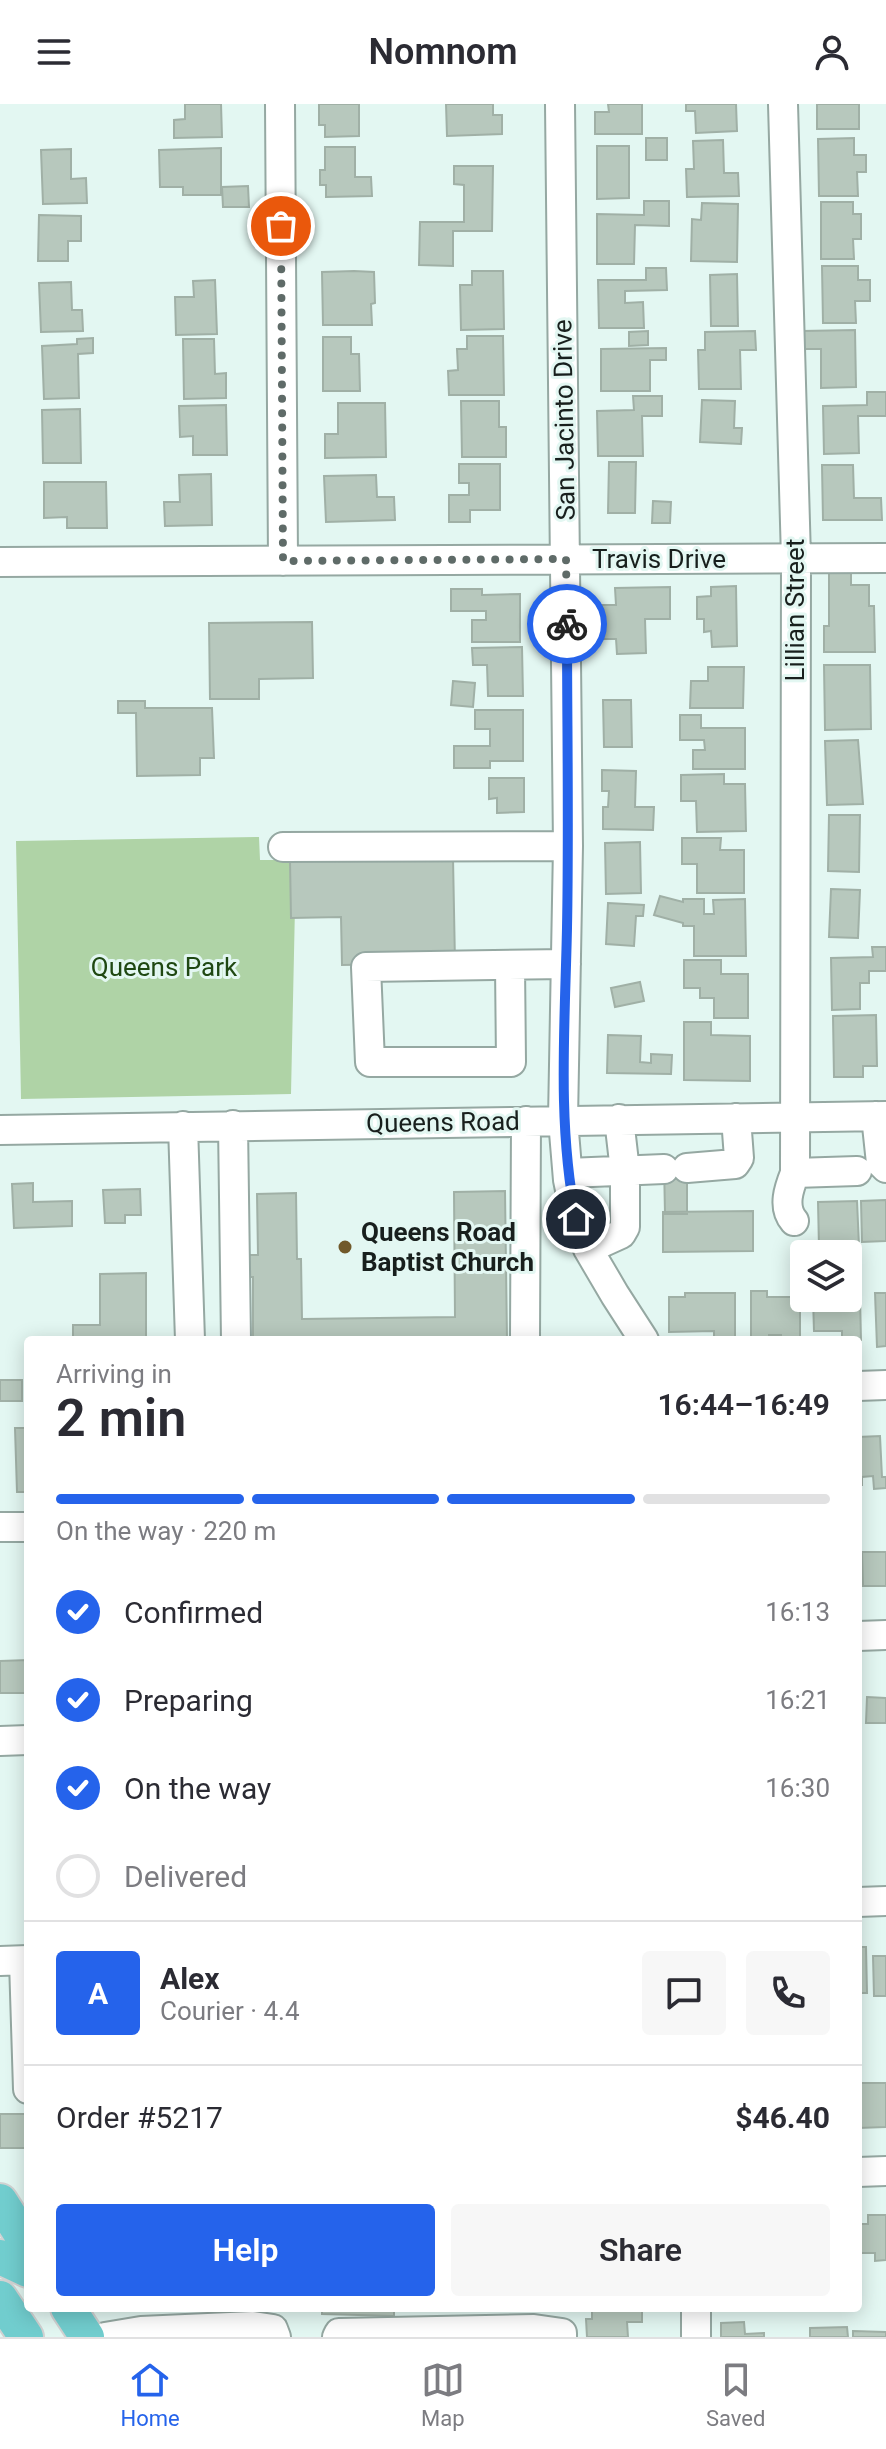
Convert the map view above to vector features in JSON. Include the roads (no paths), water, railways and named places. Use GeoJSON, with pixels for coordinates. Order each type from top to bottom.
{"type":"FeatureCollection","features":[{"type":"Feature","properties":{"kind":"main road"},"geometry":{"type":"LineString","coordinates":[[0,2201],[24,2239]]}},
{"type":"Feature","properties":{"kind":"main road"},"geometry":{"type":"LineString","coordinates":[[0,2257],[24,2268]]}},
{"type":"Feature","properties":{"kind":"main road"},"geometry":{"type":"LineString","coordinates":[[0,2298],[26,2337]]}},
{"type":"Feature","properties":{"kind":"main road"},"geometry":{"type":"LineString","coordinates":[[71,2312],[87,2337]]}},
{"type":"Feature","properties":{"kind":"street"},"geometry":{"type":"LineString","coordinates":[[280,104],[283,561]]}},
{"type":"Feature","properties":{"kind":"street","name":"San Jacinto Drive"},"geometry":{"type":"LineString","coordinates":[[560,104],[568,846],[563,1120],[576,1219],[588,1249],[641,1336]]}},
{"type":"Feature","properties":{"kind":"street","name":"Lillian Street"},"geometry":{"type":"LineString","coordinates":[[783,104],[796,558],[795,1173],[787,1191],[789,1215],[794,1221]]}},
{"type":"Feature","properties":{"kind":"street","name":"Travis Drive"},"geometry":{"type":"LineString","coordinates":[[0,562],[886,558]]}},
{"type":"Feature","properties":{"kind":"street"},"geometry":{"type":"LineString","coordinates":[[283,847],[568,846]]}},
{"type":"Feature","properties":{"kind":"street"},"geometry":{"type":"LineString","coordinates":[[510,965],[511,1062],[370,1062],[366,967],[566,964]]}},
{"type":"Feature","properties":{"kind":"street"},"geometry":{"type":"LineString","coordinates":[[881,1116],[881,1163],[886,1168]]}},
{"type":"Feature","properties":{"kind":"street","name":"Queens Road"},"geometry":{"type":"LineString","coordinates":[[0,1130],[881,1116]]}},
{"type":"Feature","properties":{"kind":"street"},"geometry":{"type":"LineString","coordinates":[[568,1173],[735,1164],[739,1158],[736,1118]]}},
{"type":"Feature","properties":{"kind":"street"},"geometry":{"type":"LineString","coordinates":[[588,1249],[621,1234],[625,1227],[625,1171],[619,1119]]}},
{"type":"Feature","properties":{"kind":"street"},"geometry":{"type":"LineString","coordinates":[[525,1336],[526,1121]]}},
{"type":"Feature","properties":{"kind":"street"},"geometry":{"type":"LineString","coordinates":[[233,1125],[236,1336]]}},
{"type":"Feature","properties":{"kind":"street"},"geometry":{"type":"LineString","coordinates":[[183,1126],[190,1336]]}},
{"type":"Feature","properties":{"kind":"street"},"geometry":{"type":"LineString","coordinates":[[795,1173],[857,1171]]}},
{"type":"Feature","properties":{"kind":"street"},"geometry":{"type":"LineString","coordinates":[[862,1386],[886,1385]]}},
{"type":"Feature","properties":{"kind":"street"},"geometry":{"type":"LineString","coordinates":[[0,1527],[24,1527]]}},
{"type":"Feature","properties":{"kind":"street"},"geometry":{"type":"LineString","coordinates":[[862,1636],[886,1635]]}},
{"type":"Feature","properties":{"kind":"street"},"geometry":{"type":"LineString","coordinates":[[0,1741],[24,1740]]}},
{"type":"Feature","properties":{"kind":"street"},"geometry":{"type":"LineString","coordinates":[[862,1902],[886,1901]]}},
{"type":"Feature","properties":{"kind":"street"},"geometry":{"type":"LineString","coordinates":[[17,1961],[24,2042]]}},
{"type":"Feature","properties":{"kind":"street"},"geometry":{"type":"LineString","coordinates":[[862,2172],[886,2171]]}},
{"type":"Feature","properties":{"kind":"street"},"geometry":{"type":"LineString","coordinates":[[696,2312],[696,2337]]}},
{"type":"Feature","properties":{"kind":"street"},"geometry":{"type":"LineString","coordinates":[[105,2337],[141,2331],[253,2326],[273,2329],[276,2337]]}},
{"type":"Feature","properties":{"kind":"street"},"geometry":{"type":"LineString","coordinates":[[337,2337],[339,2333],[534,2329],[562,2333],[562,2337]]}},
{"type":"Feature","properties":{"kind":"place","name":"Queens Road Baptist Church"},"geometry":{"type":"Point","coordinates":[345,1247]}},
{"type":"Feature","properties":{"kind":"park label","name":"Queens Park"},"geometry":{"type":"Point","coordinates":[164,967]}}]}
